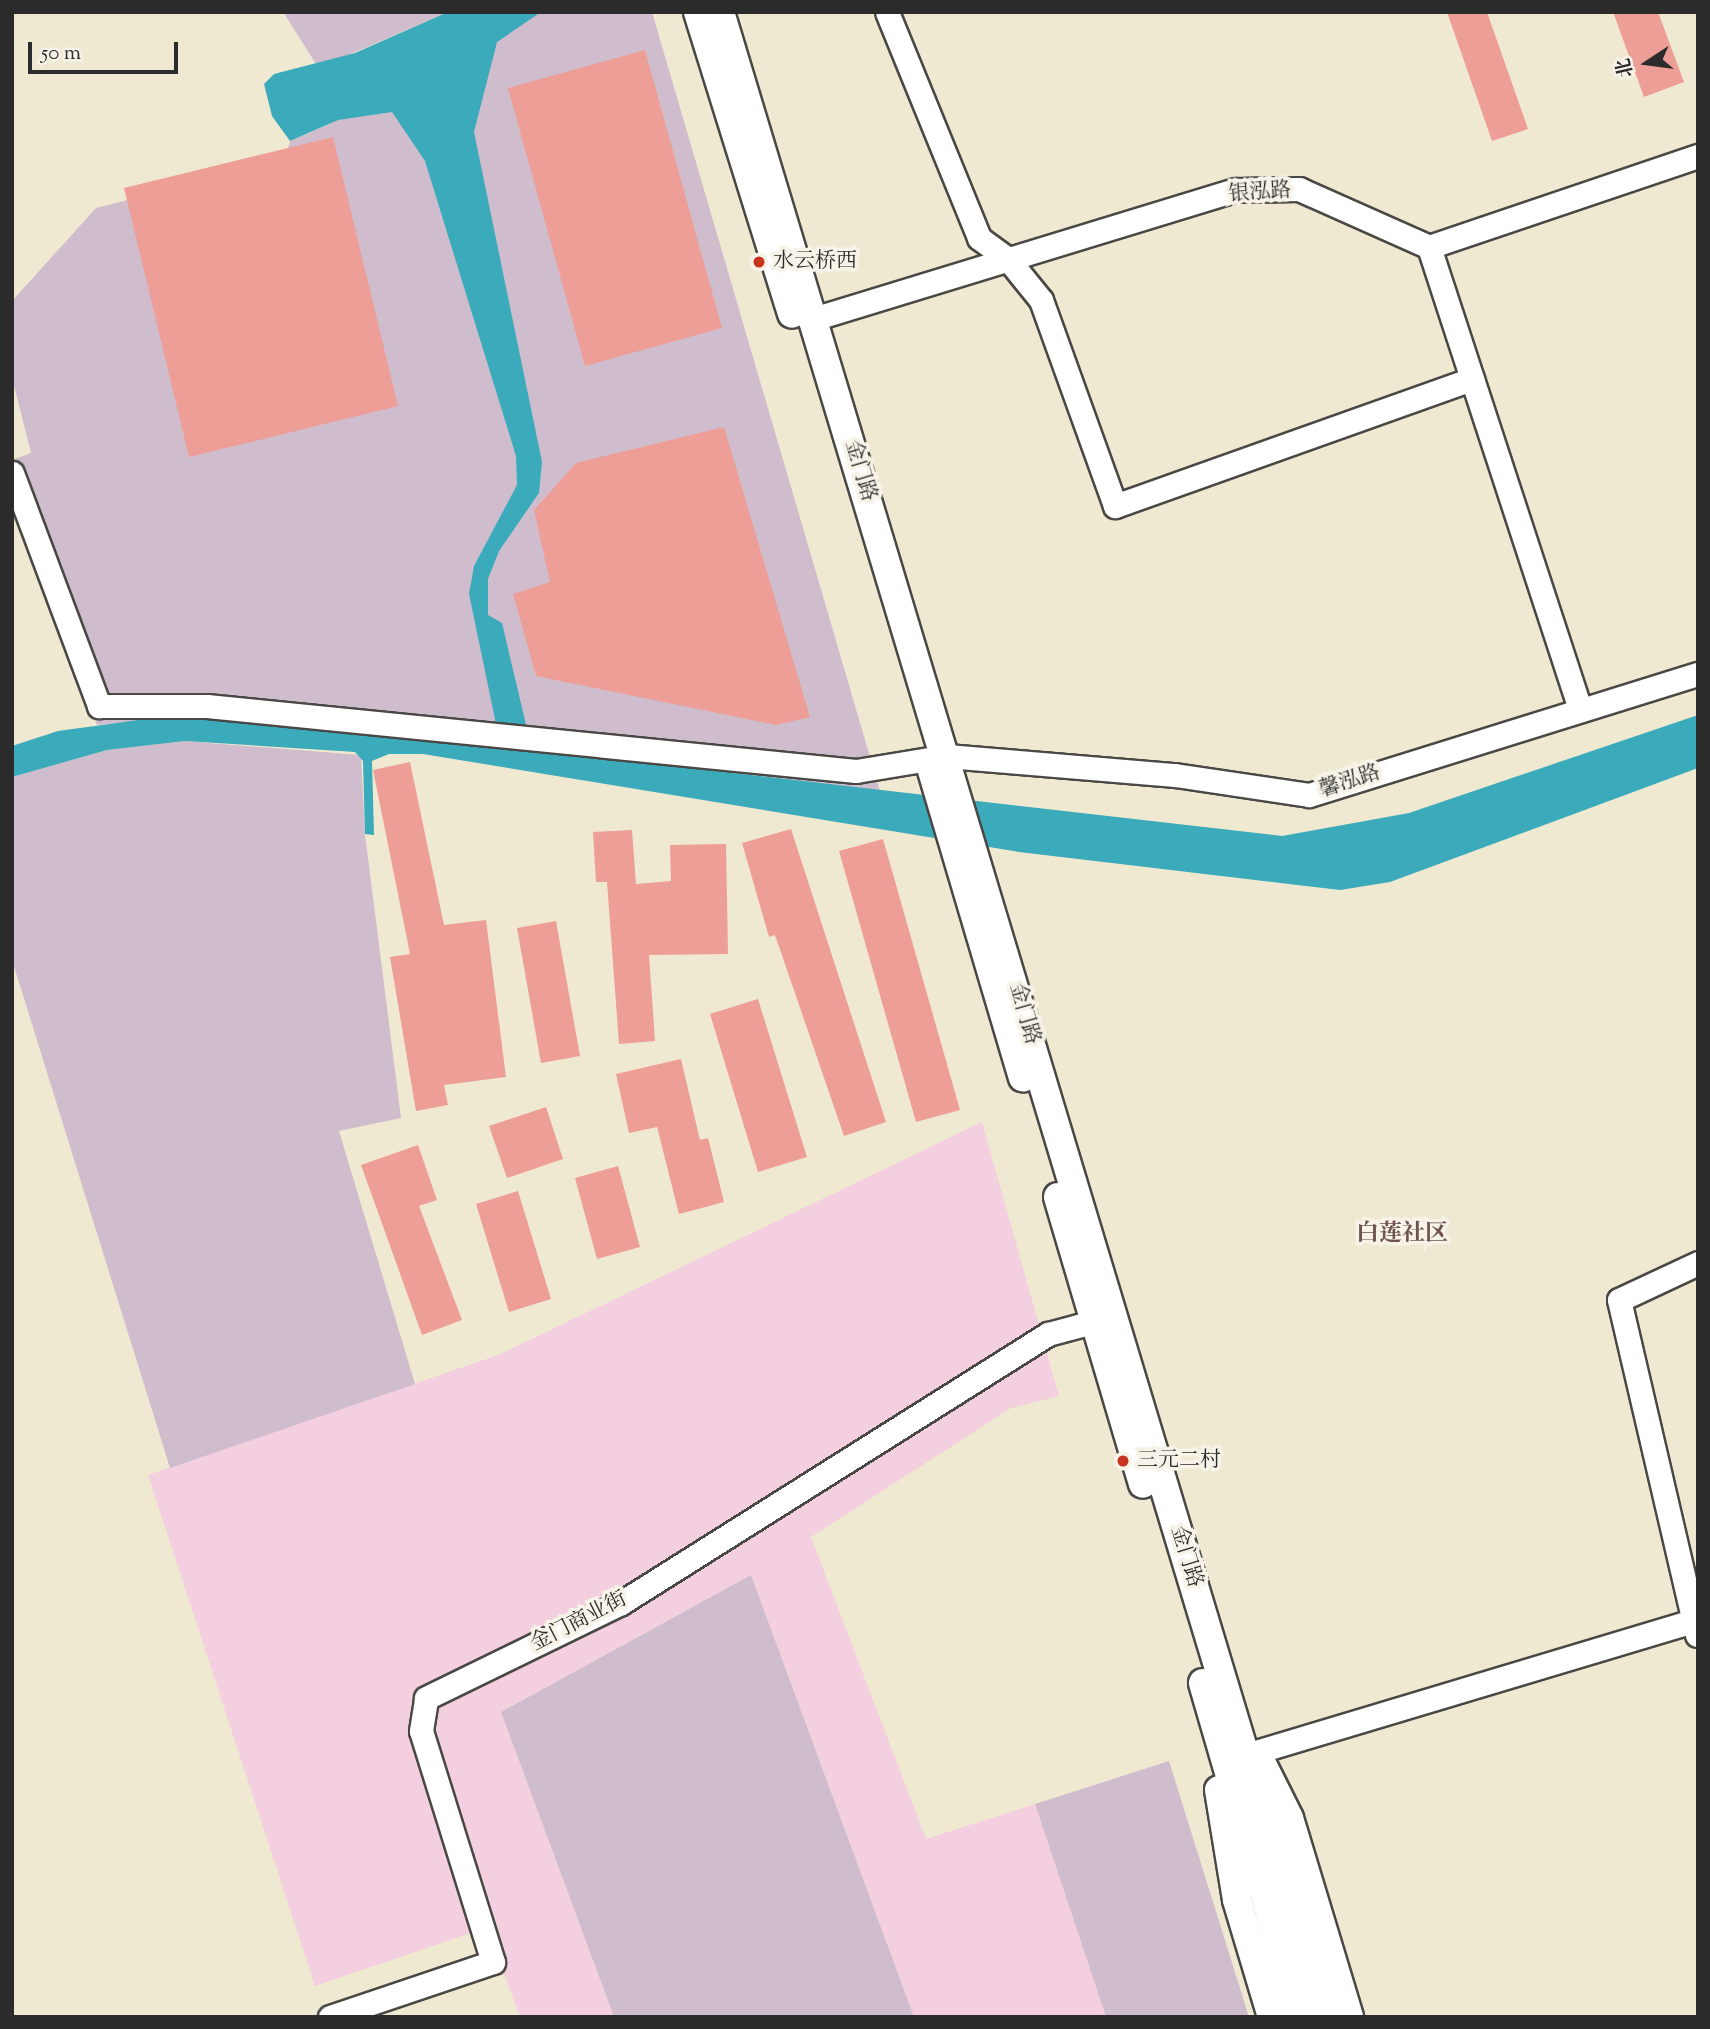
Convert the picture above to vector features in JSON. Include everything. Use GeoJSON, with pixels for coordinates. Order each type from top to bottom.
{"type":"FeatureCollection","features":[{"type":"Feature","properties":{"kind":"main road","name":"金门路"},"geometry":{"type":"LineString","coordinates":[[698,12],[950,796],[1268,1871],[1300,2017]]}},
{"type":"Feature","properties":{"kind":"main road","name":"金门路"},"geometry":{"type":"LineString","coordinates":[[720,12],[813,319],[938,758]]}},
{"type":"Feature","properties":{"kind":"main road"},"geometry":{"type":"LineString","coordinates":[[1219,1705],[1255,1752],[1289,1818],[1349,2017]]}},
{"type":"Feature","properties":{"kind":"main road"},"geometry":{"type":"LineString","coordinates":[[1219,1705],[1231,1873],[1272,2017]]}},
{"type":"Feature","properties":{"kind":"main road","name":"金门路"},"geometry":{"type":"LineString","coordinates":[[1268,1871],[1324,2017]]}},
{"type":"Feature","properties":{"kind":"street"},"geometry":{"type":"LineString","coordinates":[[887,12],[979,238],[1007,258],[1041,300],[1115,506],[1472,379]]}},
{"type":"Feature","properties":{"kind":"street"},"geometry":{"type":"LineString","coordinates":[[1580,709],[1429,247],[1698,156]]}},
{"type":"Feature","properties":{"kind":"street","name":"银泓路"},"geometry":{"type":"LineString","coordinates":[[813,319],[1007,258],[1249,190],[1299,188],[1429,247]]}},
{"type":"Feature","properties":{"kind":"street","name":"馨泓路"},"geometry":{"type":"LineString","coordinates":[[12,473],[99,706],[207,706],[475,729],[856,771],[938,758],[1175,775],[1309,795],[1698,674]]}},
{"type":"Feature","properties":{"kind":"street"},"geometry":{"type":"LineString","coordinates":[[1255,1752],[1696,1629],[1619,1300],[1698,1263]]}},
{"type":"Feature","properties":{"kind":"street","name":"金门商业街"},"geometry":{"type":"LineString","coordinates":[[330,2017],[493,1962],[421,1731],[426,1698],[621,1603],[1048,1334],[1104,1318]]}},
{"type":"Feature","properties":{"kind":"shaded area"},"geometry":{"type":"Polygon","coordinates":[[[283,12],[448,12],[339,59],[372,111],[541,12],[652,12],[880,791],[195,716],[97,725],[12,511],[12,460],[31,453],[12,378],[12,301],[96,208],[284,161],[290,141],[330,124],[316,64],[283,12]]]}},
{"type":"Feature","properties":{"kind":"shaded area"},"geometry":{"type":"Polygon","coordinates":[[[185,741],[361,755],[365,834],[401,1118],[339,1131],[415,1384],[170,1468],[12,960],[12,777],[107,750],[185,741]]]}},
{"type":"Feature","properties":{"kind":"shaded area"},"geometry":{"type":"Polygon","coordinates":[[[982,1122],[1059,1396],[1011,1408],[811,1537],[926,1839],[1035,1804],[1106,2017],[914,2017],[751,1575],[501,1712],[614,2017],[520,2017],[501,1966],[497,1924],[315,1986],[148,1475],[501,1354],[982,1122]]]}},
{"type":"Feature","properties":{"kind":"shaded area"},"geometry":{"type":"Polygon","coordinates":[[[751,1575],[914,2017],[614,2017],[501,1712],[751,1575]]]}},
{"type":"Feature","properties":{"kind":"shaded area"},"geometry":{"type":"Polygon","coordinates":[[[1169,1761],[1249,2017],[1106,2017],[1035,1804],[1169,1761]]]}},
{"type":"Feature","properties":{"kind":"water"},"geometry":{"type":"Polygon","coordinates":[[[448,12],[541,12],[497,42],[474,132],[542,462],[539,493],[499,551],[488,579],[488,615],[502,623],[532,750],[1282,836],[1409,813],[1698,715],[1698,768],[1390,882],[1340,890],[1019,852],[423,754],[389,754],[372,761],[374,835],[365,834],[363,761],[355,752],[185,741],[107,750],[12,777],[12,746],[58,731],[146,719],[496,724],[469,594],[474,566],[517,485],[516,456],[425,161],[392,112],[338,120],[290,141],[272,116],[264,84],[274,74],[355,53],[448,12]]]}},
{"type":"Feature","properties":{"kind":"building"},"geometry":{"type":"Polygon","coordinates":[[[1447,12],[1487,12],[1528,129],[1492,141],[1447,12]]]}},
{"type":"Feature","properties":{"kind":"building"},"geometry":{"type":"Polygon","coordinates":[[[1613,12],[1658,12],[1684,82],[1644,97],[1613,12]]]}},
{"type":"Feature","properties":{"kind":"building"},"geometry":{"type":"Polygon","coordinates":[[[645,50],[722,328],[585,366],[508,88],[645,50]]]}},
{"type":"Feature","properties":{"kind":"building"},"geometry":{"type":"Polygon","coordinates":[[[333,137],[398,406],[189,457],[124,188],[333,137]]]}},
{"type":"Feature","properties":{"kind":"building"},"geometry":{"type":"Polygon","coordinates":[[[724,427],[810,717],[776,725],[536,676],[513,594],[550,582],[534,510],[576,463],[724,427]]]}},
{"type":"Feature","properties":{"kind":"building"},"geometry":{"type":"Polygon","coordinates":[[[410,762],[444,925],[486,920],[506,1077],[444,1085],[448,1105],[416,1111],[390,957],[410,954],[373,770],[410,762]]]}},
{"type":"Feature","properties":{"kind":"building"},"geometry":{"type":"Polygon","coordinates":[[[791,829],[886,1122],[844,1136],[775,935],[769,937],[742,843],[791,829]]]}},
{"type":"Feature","properties":{"kind":"building"},"geometry":{"type":"Polygon","coordinates":[[[632,830],[636,884],[671,881],[670,845],[726,844],[728,954],[649,955],[655,1041],[619,1044],[607,882],[596,882],[593,832],[632,830]]]}},
{"type":"Feature","properties":{"kind":"building"},"geometry":{"type":"Polygon","coordinates":[[[883,839],[960,1110],[916,1122],[839,851],[883,839]]]}},
{"type":"Feature","properties":{"kind":"building"},"geometry":{"type":"Polygon","coordinates":[[[556,921],[580,1056],[541,1063],[517,928],[556,921]]]}},
{"type":"Feature","properties":{"kind":"building"},"geometry":{"type":"Polygon","coordinates":[[[758,999],[807,1157],[758,1172],[710,1014],[758,999]]]}},
{"type":"Feature","properties":{"kind":"building"},"geometry":{"type":"Polygon","coordinates":[[[681,1059],[700,1140],[708,1138],[724,1202],[679,1214],[657,1127],[629,1133],[616,1074],[681,1059]]]}},
{"type":"Feature","properties":{"kind":"building"},"geometry":{"type":"Polygon","coordinates":[[[546,1107],[563,1159],[507,1178],[489,1126],[546,1107]]]}},
{"type":"Feature","properties":{"kind":"building"},"geometry":{"type":"Polygon","coordinates":[[[418,1145],[437,1200],[419,1206],[462,1320],[422,1335],[361,1165],[418,1145]]]}},
{"type":"Feature","properties":{"kind":"building"},"geometry":{"type":"Polygon","coordinates":[[[618,1166],[640,1247],[597,1259],[575,1178],[618,1166]]]}},
{"type":"Feature","properties":{"kind":"building"},"geometry":{"type":"Polygon","coordinates":[[[518,1191],[551,1299],[509,1312],[476,1204],[518,1191]]]}},
{"type":"Feature","properties":{"kind":"place","name":"水云桥西"},"geometry":{"type":"Point","coordinates":[759,262]}},
{"type":"Feature","properties":{"kind":"place","name":"三元二村"},"geometry":{"type":"Point","coordinates":[1123,1461]}},
{"type":"Feature","properties":{"kind":"district","name":"白莲社区"},"geometry":{"type":"Point","coordinates":[1402,1235]}}]}
